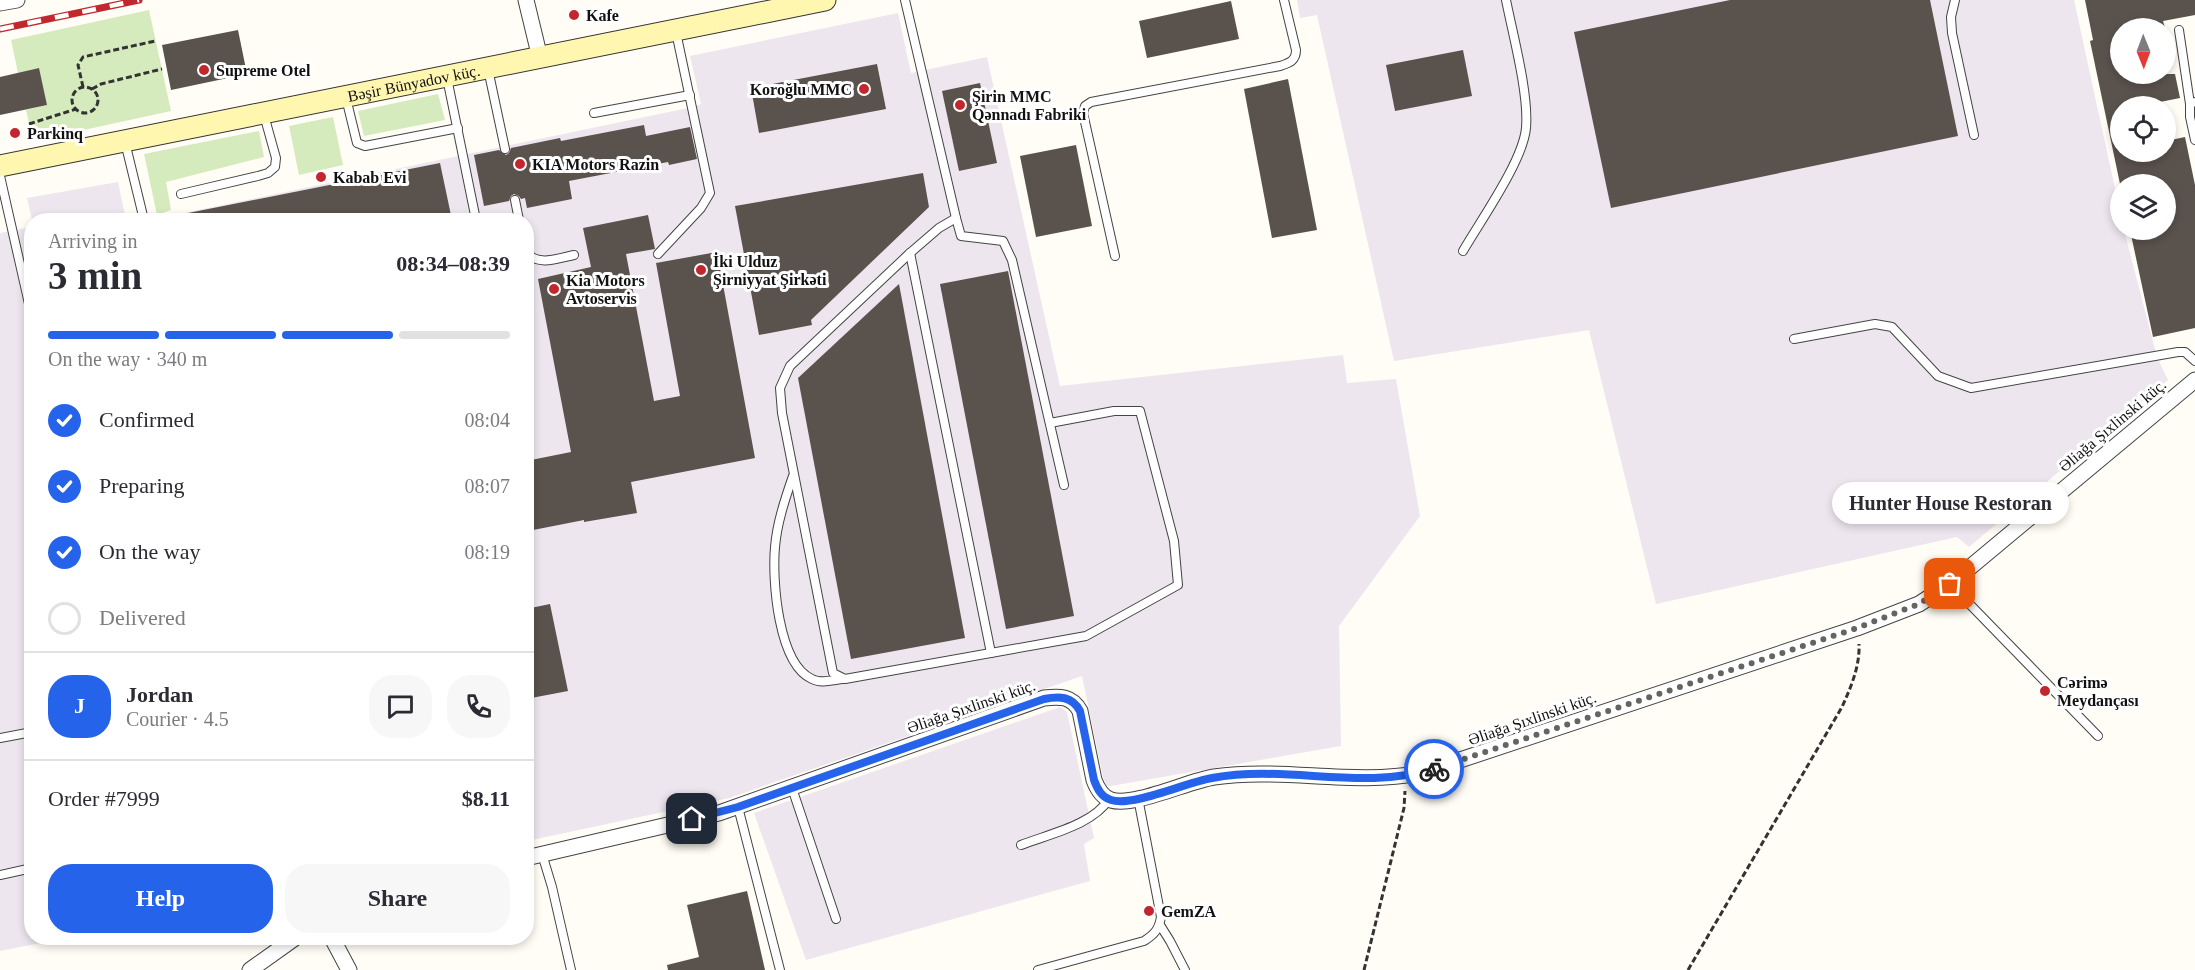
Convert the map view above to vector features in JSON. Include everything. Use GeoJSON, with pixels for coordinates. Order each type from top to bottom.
{"type":"FeatureCollection","features":[{"type":"Feature","properties":{"kind":"street"},"geometry":{"type":"LineString","coordinates":[[0,3],[17,0]]}},
{"type":"Feature","properties":{"kind":"street"},"geometry":{"type":"LineString","coordinates":[[526,0],[540,58]]}},
{"type":"Feature","properties":{"kind":"street","name":"Bəşir Bünyadov küç."},"geometry":{"type":"LineString","coordinates":[[0,166],[676,31],[750,11],[825,0]]}},
{"type":"Feature","properties":{"kind":"street","name":"Əliağa Şıxlinski küç."},"geometry":{"type":"LineString","coordinates":[[534,856],[738,807],[1055,697],[1066,697],[1076,704],[1080,711],[1094,780],[1098,789],[1109,799],[1127,801],[1202,780],[1238,775],[1302,775],[1372,779],[1405,776],[1438,768],[1857,628],[1919,604],[1950,584],[2195,380]]}},
{"type":"Feature","properties":{"kind":"street"},"geometry":{"type":"LineString","coordinates":[[250,970],[285,945]]}},
{"type":"Feature","properties":{"kind":"street"},"geometry":{"type":"LineString","coordinates":[[336,945],[349,970]]}},
{"type":"Feature","properties":{"kind":"lane"},"geometry":{"type":"LineString","coordinates":[[905,0],[961,236],[1004,241],[1012,260],[1064,485]]}},
{"type":"Feature","properties":{"kind":"lane"},"geometry":{"type":"LineString","coordinates":[[1115,256],[1083,112],[1085,106],[1091,102],[1291,62],[1296,56],[1296,50],[1284,0]]}},
{"type":"Feature","properties":{"kind":"lane"},"geometry":{"type":"LineString","coordinates":[[1463,251],[1520,154],[1526,128],[1524,91],[1506,0]]}},
{"type":"Feature","properties":{"kind":"lane"},"geometry":{"type":"LineString","coordinates":[[1955,0],[1951,17],[1952,33],[1974,135]]}},
{"type":"Feature","properties":{"kind":"lane"},"geometry":{"type":"LineString","coordinates":[[2179,30],[2192,103],[2190,117],[2195,140]]}},
{"type":"Feature","properties":{"kind":"lane"},"geometry":{"type":"LineString","coordinates":[[658,254],[701,208],[710,192],[676,31]]}},
{"type":"Feature","properties":{"kind":"lane"},"geometry":{"type":"LineString","coordinates":[[488,68],[505,149]]}},
{"type":"Feature","properties":{"kind":"lane"},"geometry":{"type":"LineString","coordinates":[[447,76],[475,213]]}},
{"type":"Feature","properties":{"kind":"lane"},"geometry":{"type":"LineString","coordinates":[[594,113],[690,95]]}},
{"type":"Feature","properties":{"kind":"lane"},"geometry":{"type":"LineString","coordinates":[[345,97],[354,137],[357,143],[364,146],[458,128]]}},
{"type":"Feature","properties":{"kind":"lane"},"geometry":{"type":"LineString","coordinates":[[181,194],[268,173],[274,167],[276,158],[263,113]]}},
{"type":"Feature","properties":{"kind":"lane"},"geometry":{"type":"LineString","coordinates":[[125,141],[142,213]]}},
{"type":"Feature","properties":{"kind":"lane"},"geometry":{"type":"LineString","coordinates":[[0,176],[3,206],[24,286]]}},
{"type":"Feature","properties":{"kind":"lane"},"geometry":{"type":"LineString","coordinates":[[515,200],[518,213]]}},
{"type":"Feature","properties":{"kind":"lane"},"geometry":{"type":"LineString","coordinates":[[845,679],[833,673],[782,413],[780,388],[790,366],[910,253],[939,228],[956,218]]}},
{"type":"Feature","properties":{"kind":"lane"},"geometry":{"type":"LineString","coordinates":[[910,253],[991,653]]}},
{"type":"Feature","properties":{"kind":"lane"},"geometry":{"type":"LineString","coordinates":[[534,259],[574,255]]}},
{"type":"Feature","properties":{"kind":"lane"},"geometry":{"type":"LineString","coordinates":[[1794,339],[1875,324],[1892,327],[1938,376],[1971,387],[2178,352],[2185,352],[2195,360]]}},
{"type":"Feature","properties":{"kind":"lane"},"geometry":{"type":"LineString","coordinates":[[794,475],[779,520],[775,549],[776,591],[782,632],[788,651],[794,664],[804,675],[814,681],[845,679],[1086,636],[1178,585],[1174,541],[1140,411],[1114,411],[1050,423]]}},
{"type":"Feature","properties":{"kind":"lane"},"geometry":{"type":"LineString","coordinates":[[1950,584],[2098,736]]}},
{"type":"Feature","properties":{"kind":"lane"},"geometry":{"type":"LineString","coordinates":[[0,738],[24,734]]}},
{"type":"Feature","properties":{"kind":"lane"},"geometry":{"type":"LineString","coordinates":[[792,788],[836,919]]}},
{"type":"Feature","properties":{"kind":"lane"},"geometry":{"type":"LineString","coordinates":[[1038,970],[1144,941],[1160,926],[1161,917],[1138,798]]}},
{"type":"Feature","properties":{"kind":"lane"},"geometry":{"type":"LineString","coordinates":[[1021,845],[1089,819],[1104,808],[1109,799]]}},
{"type":"Feature","properties":{"kind":"lane"},"geometry":{"type":"LineString","coordinates":[[738,807],[780,970]]}},
{"type":"Feature","properties":{"kind":"lane"},"geometry":{"type":"LineString","coordinates":[[542,854],[571,970]]}},
{"type":"Feature","properties":{"kind":"lane"},"geometry":{"type":"LineString","coordinates":[[0,875],[24,870]]}},
{"type":"Feature","properties":{"kind":"lane"},"geometry":{"type":"LineString","coordinates":[[1160,926],[1185,970]]}},
{"type":"Feature","properties":{"kind":"path"},"geometry":{"type":"LineString","coordinates":[[83,87],[78,64],[83,57],[155,41]]}},
{"type":"Feature","properties":{"kind":"path"},"geometry":{"type":"LineString","coordinates":[[92,89],[101,84],[162,69]]}},
{"type":"Feature","properties":{"kind":"path"},"geometry":{"type":"LineString","coordinates":[[79,88],[92,89],[98,97],[93,110],[84,113],[76,109],[73,105],[73,96],[79,88]]}},
{"type":"Feature","properties":{"kind":"path"},"geometry":{"type":"LineString","coordinates":[[29,124],[76,109]]}},
{"type":"Feature","properties":{"kind":"path"},"geometry":{"type":"LineString","coordinates":[[1688,970],[1842,707],[1858,663],[1857,628]]}},
{"type":"Feature","properties":{"kind":"path"},"geometry":{"type":"LineString","coordinates":[[1364,970],[1404,808],[1405,776]]}},
{"type":"Feature","properties":{"kind":"shaded area"},"geometry":{"type":"Polygon","coordinates":[[[1297,0],[2074,0],[2112,174],[2110,174],[2110,240],[2127,240],[2157,357],[2168,380],[1969,547],[1957,537],[1656,604],[1589,330],[1394,361],[1317,15],[1300,18],[1297,0]]]}},
{"type":"Feature","properties":{"kind":"shaded area"},"geometry":{"type":"Polygon","coordinates":[[[898,13],[911,73],[987,57],[1060,386],[1343,355],[1347,383],[1396,379],[1420,516],[1339,626],[1341,746],[1105,787],[1082,676],[729,798],[534,840],[534,213],[185,213],[693,107],[701,104],[690,56],[898,13]]]}},
{"type":"Feature","properties":{"kind":"shaded area"},"geometry":{"type":"Polygon","coordinates":[[[118,182],[125,213],[30,213],[27,198],[118,182]]]}},
{"type":"Feature","properties":{"kind":"shaded area"},"geometry":{"type":"Polygon","coordinates":[[[24,228],[24,945],[30,945],[0,951],[0,233],[24,228]]]}},
{"type":"Feature","properties":{"kind":"shaded area"},"geometry":{"type":"Polygon","coordinates":[[[1060,707],[1067,712],[1094,838],[1084,844],[1090,881],[806,960],[754,813],[1060,707]]]}},
{"type":"Feature","properties":{"kind":"green space"},"geometry":{"type":"Polygon","coordinates":[[[149,10],[171,111],[33,141],[26,110],[47,105],[38,68],[18,73],[11,40],[149,10]]]}},
{"type":"Feature","properties":{"kind":"green space"},"geometry":{"type":"Polygon","coordinates":[[[438,94],[445,120],[364,136],[358,111],[438,94]]]}},
{"type":"Feature","properties":{"kind":"green space"},"geometry":{"type":"Polygon","coordinates":[[[333,117],[343,165],[299,175],[289,126],[333,117]]]}},
{"type":"Feature","properties":{"kind":"green space"},"geometry":{"type":"Polygon","coordinates":[[[259,131],[264,157],[166,182],[171,210],[157,213],[144,154],[259,131]]]}},
{"type":"Feature","properties":{"kind":"building"},"geometry":{"type":"Polygon","coordinates":[[[1730,0],[1930,0],[1958,136],[1611,208],[1574,32],[1730,0]]]}},
{"type":"Feature","properties":{"kind":"building"},"geometry":{"type":"Polygon","coordinates":[[[2085,0],[2195,0],[2195,15],[2176,19],[2110,18],[2110,84],[2176,84],[2176,79],[2180,98],[2176,99],[2176,96],[2110,96],[2110,136],[2090,41],[2093,40],[2085,0]]]}},
{"type":"Feature","properties":{"kind":"building"},"geometry":{"type":"Polygon","coordinates":[[[1231,1],[1239,39],[1147,58],[1139,21],[1231,1]]]}},
{"type":"Feature","properties":{"kind":"building"},"geometry":{"type":"Polygon","coordinates":[[[238,30],[247,74],[171,90],[162,45],[238,30]]]}},
{"type":"Feature","properties":{"kind":"building"},"geometry":{"type":"Polygon","coordinates":[[[1463,50],[1472,96],[1395,111],[1386,65],[1463,50]]]}},
{"type":"Feature","properties":{"kind":"building"},"geometry":{"type":"Polygon","coordinates":[[[877,64],[886,109],[759,133],[751,88],[877,64]]]}},
{"type":"Feature","properties":{"kind":"building"},"geometry":{"type":"Polygon","coordinates":[[[39,68],[47,105],[0,115],[0,77],[39,68]]]}},
{"type":"Feature","properties":{"kind":"building"},"geometry":{"type":"Polygon","coordinates":[[[1288,79],[1317,230],[1272,238],[1244,89],[1288,79]]]}},
{"type":"Feature","properties":{"kind":"building"},"geometry":{"type":"Polygon","coordinates":[[[980,83],[997,163],[959,171],[942,91],[980,83]]]}},
{"type":"Feature","properties":{"kind":"building"},"geometry":{"type":"Polygon","coordinates":[[[644,125],[646,136],[690,127],[697,159],[669,165],[668,162],[569,181],[572,199],[527,208],[525,198],[521,199],[514,194],[509,201],[484,206],[474,155],[499,150],[506,155],[511,148],[644,125]]]}},
{"type":"Feature","properties":{"kind":"building"},"geometry":{"type":"Polygon","coordinates":[[[2185,137],[2195,185],[2195,328],[2153,337],[2132,240],[2176,240],[2176,174],[2118,174],[2115,162],[2176,162],[2176,139],[2185,137]]]}},
{"type":"Feature","properties":{"kind":"building"},"geometry":{"type":"Polygon","coordinates":[[[1076,145],[1092,226],[1036,237],[1020,156],[1076,145]]]}},
{"type":"Feature","properties":{"kind":"building"},"geometry":{"type":"Polygon","coordinates":[[[440,163],[451,213],[188,213],[440,163]]]}},
{"type":"Feature","properties":{"kind":"building"},"geometry":{"type":"Polygon","coordinates":[[[923,173],[929,207],[811,320],[812,325],[759,335],[735,206],[923,173]]]}},
{"type":"Feature","properties":{"kind":"building"},"geometry":{"type":"Polygon","coordinates":[[[648,215],[655,249],[626,254],[654,401],[680,396],[656,263],[717,252],[755,458],[631,482],[637,513],[534,530],[534,459],[571,452],[538,279],[591,267],[583,228],[648,215]]]}},
{"type":"Feature","properties":{"kind":"building"},"geometry":{"type":"Polygon","coordinates":[[[1008,271],[1074,616],[1006,629],[940,284],[1008,271]]]}},
{"type":"Feature","properties":{"kind":"building"},"geometry":{"type":"Polygon","coordinates":[[[899,284],[965,638],[851,659],[798,378],[899,284]]]}},
{"type":"Feature","properties":{"kind":"building"},"geometry":{"type":"Polygon","coordinates":[[[550,604],[568,691],[534,697],[534,607],[550,604]]]}},
{"type":"Feature","properties":{"kind":"building"},"geometry":{"type":"Polygon","coordinates":[[[747,891],[765,970],[668,970],[667,965],[699,957],[687,905],[747,891]]]}},
{"type":"Feature","properties":{"kind":"railway"},"geometry":{"type":"LineString","coordinates":[[0,29],[139,0]]}},
{"type":"Feature","properties":{"kind":"way so far"},"geometry":{"type":"LineString","coordinates":[[1434,769],[1857,628],[1919,604],[1950,584]]}},
{"type":"Feature","properties":{"kind":"place","name":"Kafe"},"geometry":{"type":"Point","coordinates":[574,15]}},
{"type":"Feature","properties":{"kind":"place","name":"Supreme Otel"},"geometry":{"type":"Point","coordinates":[204,70]}},
{"type":"Feature","properties":{"kind":"place","name":"Koroğlu MMC"},"geometry":{"type":"Point","coordinates":[864,89]}},
{"type":"Feature","properties":{"kind":"place","name":"Şirin MMC Qənnadı Fabriki"},"geometry":{"type":"Point","coordinates":[960,105]}},
{"type":"Feature","properties":{"kind":"place","name":"Parkinq"},"geometry":{"type":"Point","coordinates":[15,133]}},
{"type":"Feature","properties":{"kind":"place","name":"KIA Motors Razin"},"geometry":{"type":"Point","coordinates":[520,164]}},
{"type":"Feature","properties":{"kind":"place","name":"Kabab Evi"},"geometry":{"type":"Point","coordinates":[321,177]}},
{"type":"Feature","properties":{"kind":"place","name":"İki Ulduz Şirniyyat Şirkəti"},"geometry":{"type":"Point","coordinates":[701,270]}},
{"type":"Feature","properties":{"kind":"place","name":"Kia Motors Avtoservis"},"geometry":{"type":"Point","coordinates":[554,289]}},
{"type":"Feature","properties":{"kind":"place","name":"Hunter House Restoran"},"geometry":{"type":"Point","coordinates":[1950,584]}},
{"type":"Feature","properties":{"kind":"place","name":"Cərimə Meydançası"},"geometry":{"type":"Point","coordinates":[2045,691]}},
{"type":"Feature","properties":{"kind":"place","name":"GemZA"},"geometry":{"type":"Point","coordinates":[1149,911]}},
{"type":"Feature","properties":{"kind":"route"},"geometry":{"type":"LineString","coordinates":[[692,819],[738,807],[1055,697],[1066,697],[1076,704],[1080,711],[1094,780],[1103,795],[1116,801],[1127,801],[1213,777],[1262,774],[1372,779],[1405,776],[1434,769]]}}]}
